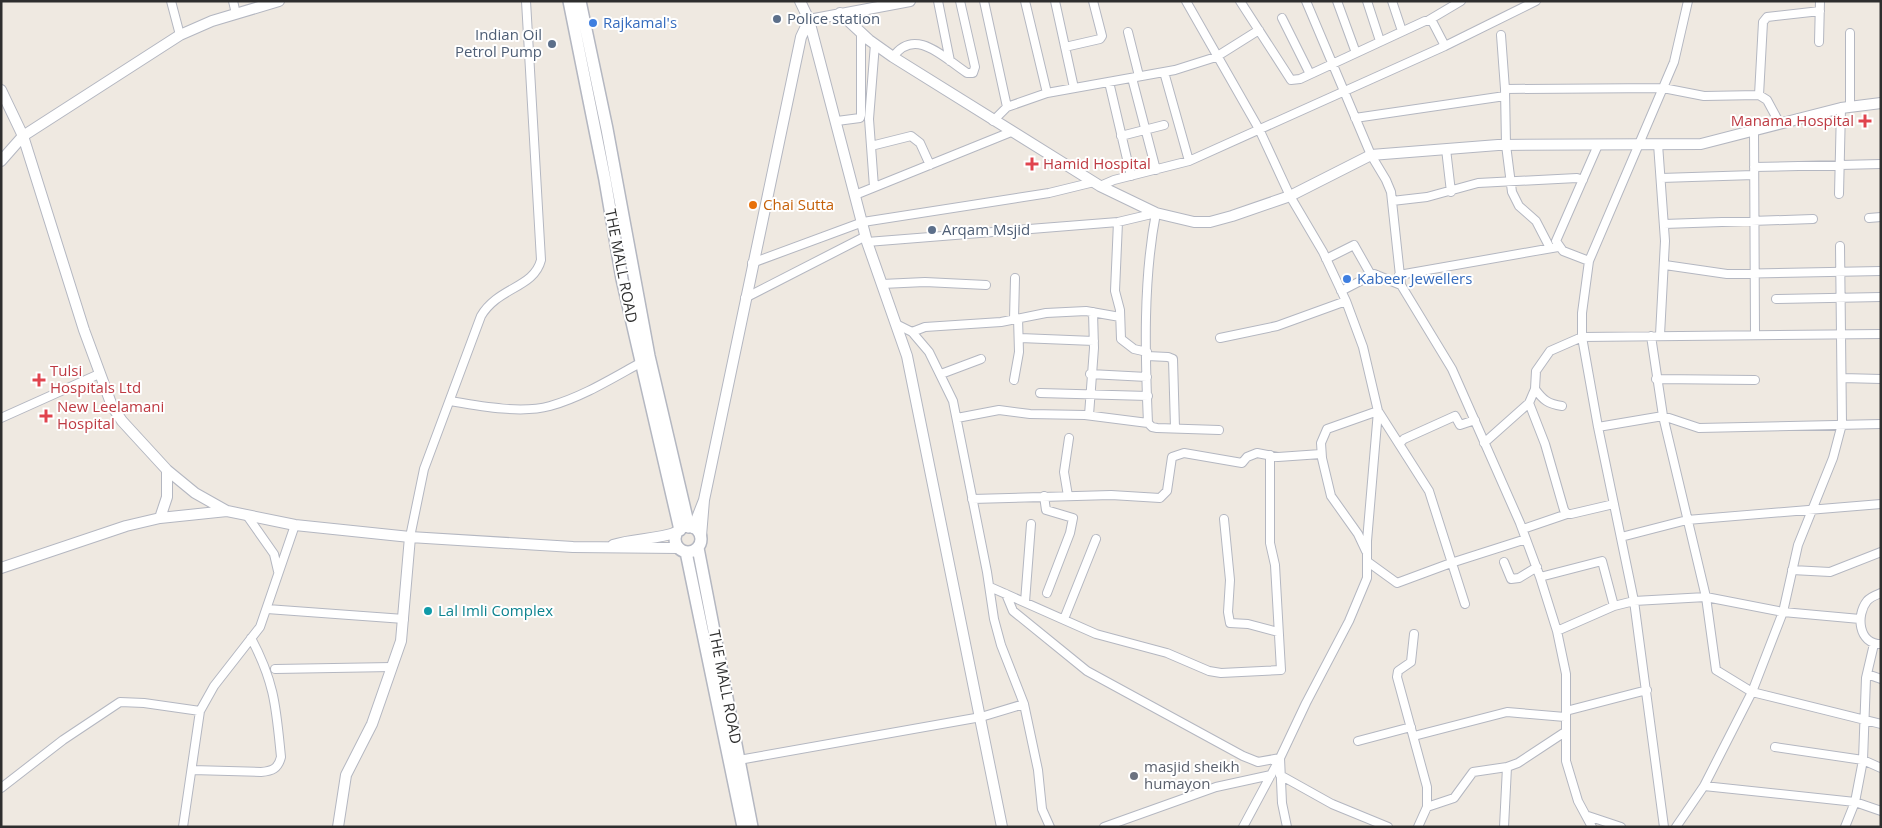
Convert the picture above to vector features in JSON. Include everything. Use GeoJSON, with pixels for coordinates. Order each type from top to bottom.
{"type":"FeatureCollection","features":[{"type":"Feature","properties":{"kind":"main road","name":"THE MALL ROAD"},"geometry":{"type":"LineString","coordinates":[[569,1],[587,64]]}},
{"type":"Feature","properties":{"kind":"main road","name":"THE MALL ROAD"},"geometry":{"type":"LineString","coordinates":[[580,1],[587,64],[644,366],[690,534],[752,827]]}},
{"type":"Feature","properties":{"kind":"main road","name":"THE MALL ROAD"},"geometry":{"type":"LineString","coordinates":[[690,534],[676,541],[683,550],[743,827]]}},
{"type":"Feature","properties":{"kind":"main road"},"geometry":{"type":"LineString","coordinates":[[683,550],[690,534]]}},
{"type":"Feature","properties":{"kind":"street"},"geometry":{"type":"LineString","coordinates":[[171,1],[180,35]]}},
{"type":"Feature","properties":{"kind":"street"},"geometry":{"type":"LineString","coordinates":[[233,1],[236,14]]}},
{"type":"Feature","properties":{"kind":"street"},"geometry":{"type":"LineString","coordinates":[[1,161],[23,136],[180,35],[212,21],[279,1]]}},
{"type":"Feature","properties":{"kind":"street"},"geometry":{"type":"LineString","coordinates":[[338,827],[346,776],[372,724],[401,641],[410,537],[421,479],[485,310],[508,289],[530,279],[536,272],[541,260],[526,1]]}},
{"type":"Feature","properties":{"kind":"street"},"geometry":{"type":"LineString","coordinates":[[809,20],[840,13],[863,5],[910,1]]}},
{"type":"Feature","properties":{"kind":"street"},"geometry":{"type":"LineString","coordinates":[[938,1],[950,61]]}},
{"type":"Feature","properties":{"kind":"street"},"geometry":{"type":"LineString","coordinates":[[894,58],[900,49],[911,43],[929,48],[968,73],[975,70],[960,1]]}},
{"type":"Feature","properties":{"kind":"street"},"geometry":{"type":"LineString","coordinates":[[984,1],[1007,107]]}},
{"type":"Feature","properties":{"kind":"street"},"geometry":{"type":"LineString","coordinates":[[1025,1],[1047,93]]}},
{"type":"Feature","properties":{"kind":"street"},"geometry":{"type":"LineString","coordinates":[[1055,1],[1074,88]]}},
{"type":"Feature","properties":{"kind":"street"},"geometry":{"type":"LineString","coordinates":[[1065,47],[1098,40],[1102,36],[1093,1]]}},
{"type":"Feature","properties":{"kind":"street"},"geometry":{"type":"LineString","coordinates":[[1186,1],[1216,57],[1259,129],[1290,196],[1326,259],[1346,300],[1362,347],[1378,411],[1429,491],[1465,604]]}},
{"type":"Feature","properties":{"kind":"street"},"geometry":{"type":"LineString","coordinates":[[1240,1],[1291,80],[1310,74],[1429,20],[1461,1]]}},
{"type":"Feature","properties":{"kind":"street"},"geometry":{"type":"LineString","coordinates":[[1306,1],[1371,155],[1386,180],[1392,202],[1401,285],[1452,369],[1522,529],[1537,568],[1557,631],[1566,674],[1566,761],[1578,801],[1588,816],[1592,827]]}},
{"type":"Feature","properties":{"kind":"street"},"geometry":{"type":"LineString","coordinates":[[1338,1],[1356,53]]}},
{"type":"Feature","properties":{"kind":"street"},"geometry":{"type":"LineString","coordinates":[[1367,1],[1380,41]]}},
{"type":"Feature","properties":{"kind":"street"},"geometry":{"type":"LineString","coordinates":[[1392,1],[1402,31]]}},
{"type":"Feature","properties":{"kind":"street"},"geometry":{"type":"LineString","coordinates":[[752,263],[862,222],[1049,193],[1097,184],[1189,161],[1445,46],[1536,1]]}},
{"type":"Feature","properties":{"kind":"street"},"geometry":{"type":"LineString","coordinates":[[1664,827],[1634,601],[1598,426],[1582,337],[1582,313],[1590,261],[1674,62],[1688,1]]}},
{"type":"Feature","properties":{"kind":"street"},"geometry":{"type":"LineString","coordinates":[[1819,42],[1820,1]]}},
{"type":"Feature","properties":{"kind":"street"},"geometry":{"type":"LineString","coordinates":[[798,2],[809,20],[862,222],[907,356],[1002,827]]}},
{"type":"Feature","properties":{"kind":"street"},"geometry":{"type":"LineString","coordinates":[[1759,95],[1763,22],[1767,17],[1820,10]]}},
{"type":"Feature","properties":{"kind":"street"},"geometry":{"type":"LineString","coordinates":[[840,13],[894,58],[1097,184],[1156,213],[1194,222],[1210,222],[1290,196],[1371,155],[1506,145],[1701,144],[1845,107],[1881,103]]}},
{"type":"Feature","properties":{"kind":"street"},"geometry":{"type":"LineString","coordinates":[[1282,18],[1310,74]]}},
{"type":"Feature","properties":{"kind":"street"},"geometry":{"type":"LineString","coordinates":[[610,546],[625,541],[690,534],[704,500],[752,263],[801,37],[809,20]]}},
{"type":"Feature","properties":{"kind":"street"},"geometry":{"type":"LineString","coordinates":[[1429,20],[1435,25],[1445,46]]}},
{"type":"Feature","properties":{"kind":"street"},"geometry":{"type":"LineString","coordinates":[[993,121],[1007,107],[1047,93],[1164,72],[1216,57],[1259,30]]}},
{"type":"Feature","properties":{"kind":"street"},"geometry":{"type":"LineString","coordinates":[[837,121],[860,118],[861,115],[861,32]]}},
{"type":"Feature","properties":{"kind":"street"},"geometry":{"type":"LineString","coordinates":[[1128,32],[1145,130],[1156,170]]}},
{"type":"Feature","properties":{"kind":"street"},"geometry":{"type":"LineString","coordinates":[[1839,194],[1838,165],[1845,107],[1850,33]]}},
{"type":"Feature","properties":{"kind":"street"},"geometry":{"type":"LineString","coordinates":[[1501,35],[1506,145],[1510,180],[1516,202],[1533,216],[1554,248]]}},
{"type":"Feature","properties":{"kind":"street"},"geometry":{"type":"LineString","coordinates":[[874,187],[869,119],[875,44]]}},
{"type":"Feature","properties":{"kind":"street"},"geometry":{"type":"LineString","coordinates":[[1164,72],[1189,161]]}},
{"type":"Feature","properties":{"kind":"street"},"geometry":{"type":"LineString","coordinates":[[1109,82],[1131,176]]}},
{"type":"Feature","properties":{"kind":"street"},"geometry":{"type":"LineString","coordinates":[[1355,118],[1505,93],[1663,88],[1704,96],[1759,95],[1767,100],[1780,124]]}},
{"type":"Feature","properties":{"kind":"street"},"geometry":{"type":"LineString","coordinates":[[1,90],[23,136],[99,374],[112,406],[122,421],[167,470],[195,493],[227,511],[248,517],[295,525],[410,537],[573,547],[610,546],[683,550]]}},
{"type":"Feature","properties":{"kind":"street"},"geometry":{"type":"LineString","coordinates":[[1121,136],[1164,125]]}},
{"type":"Feature","properties":{"kind":"street"},"geometry":{"type":"LineString","coordinates":[[1754,131],[1755,334]]}},
{"type":"Feature","properties":{"kind":"street"},"geometry":{"type":"LineString","coordinates":[[855,195],[1011,132]]}},
{"type":"Feature","properties":{"kind":"street"},"geometry":{"type":"LineString","coordinates":[[870,146],[911,136],[920,143],[930,165]]}},
{"type":"Feature","properties":{"kind":"street"},"geometry":{"type":"LineString","coordinates":[[1658,144],[1665,265],[1660,336]]}},
{"type":"Feature","properties":{"kind":"street"},"geometry":{"type":"LineString","coordinates":[[1554,248],[1557,236],[1598,145]]}},
{"type":"Feature","properties":{"kind":"street"},"geometry":{"type":"LineString","coordinates":[[1446,149],[1451,192]]}},
{"type":"Feature","properties":{"kind":"street"},"geometry":{"type":"LineString","coordinates":[[1660,178],[1838,165],[1881,164]]}},
{"type":"Feature","properties":{"kind":"street"},"geometry":{"type":"LineString","coordinates":[[1392,202],[1451,192],[1478,183],[1577,178],[1582,180]]}},
{"type":"Feature","properties":{"kind":"street"},"geometry":{"type":"LineString","coordinates":[[745,298],[867,239],[1118,222],[1156,213]]}},
{"type":"Feature","properties":{"kind":"street"},"geometry":{"type":"LineString","coordinates":[[1148,423],[1147,354],[1150,246],[1156,213]]}},
{"type":"Feature","properties":{"kind":"street"},"geometry":{"type":"LineString","coordinates":[[1869,218],[1881,217]]}},
{"type":"Feature","properties":{"kind":"street"},"geometry":{"type":"LineString","coordinates":[[1664,224],[1813,219]]}},
{"type":"Feature","properties":{"kind":"street"},"geometry":{"type":"LineString","coordinates":[[1118,222],[1115,291],[1122,342],[1147,354],[1168,356],[1173,359],[1175,428]]}},
{"type":"Feature","properties":{"kind":"street"},"geometry":{"type":"LineString","coordinates":[[1326,259],[1354,245],[1371,275]]}},
{"type":"Feature","properties":{"kind":"street"},"geometry":{"type":"LineString","coordinates":[[1676,827],[1704,786],[1752,692],[1783,612],[1798,545],[1833,458],[1842,424],[1840,246]]}},
{"type":"Feature","properties":{"kind":"street"},"geometry":{"type":"LineString","coordinates":[[1399,275],[1554,248],[1590,261]]}},
{"type":"Feature","properties":{"kind":"street"},"geometry":{"type":"LineString","coordinates":[[1665,265],[1727,274],[1881,271]]}},
{"type":"Feature","properties":{"kind":"street"},"geometry":{"type":"LineString","coordinates":[[1341,291],[1371,275],[1379,276],[1401,285]]}},
{"type":"Feature","properties":{"kind":"street"},"geometry":{"type":"LineString","coordinates":[[1014,380],[1020,338],[1016,318],[1015,278]]}},
{"type":"Feature","properties":{"kind":"street"},"geometry":{"type":"LineString","coordinates":[[882,284],[925,282],[986,285]]}},
{"type":"Feature","properties":{"kind":"street"},"geometry":{"type":"LineString","coordinates":[[1776,298],[1841,299],[1881,297]]}},
{"type":"Feature","properties":{"kind":"street"},"geometry":{"type":"LineString","coordinates":[[1220,338],[1277,326],[1346,300]]}},
{"type":"Feature","properties":{"kind":"street"},"geometry":{"type":"LineString","coordinates":[[912,332],[925,326],[979,324],[1046,314],[1093,312],[1120,317]]}},
{"type":"Feature","properties":{"kind":"street"},"geometry":{"type":"LineString","coordinates":[[1089,415],[1090,374],[1094,341],[1093,312]]}},
{"type":"Feature","properties":{"kind":"street"},"geometry":{"type":"LineString","coordinates":[[896,324],[912,332],[929,352],[941,374],[957,418],[1001,645],[1024,704],[1038,770],[1042,809],[1050,827]]}},
{"type":"Feature","properties":{"kind":"street"},"geometry":{"type":"LineString","coordinates":[[1484,443],[1529,403],[1535,389],[1536,371],[1550,351],[1582,337],[1881,334]]}},
{"type":"Feature","properties":{"kind":"street"},"geometry":{"type":"LineString","coordinates":[[1651,336],[1662,416],[1706,597],[1716,670],[1752,692],[1881,724]]}},
{"type":"Feature","properties":{"kind":"street"},"geometry":{"type":"LineString","coordinates":[[1020,338],[1094,341]]}},
{"type":"Feature","properties":{"kind":"street"},"geometry":{"type":"LineString","coordinates":[[941,374],[981,359]]}},
{"type":"Feature","properties":{"kind":"street"},"geometry":{"type":"LineString","coordinates":[[450,401],[484,407],[548,406],[644,366]]}},
{"type":"Feature","properties":{"kind":"street"},"geometry":{"type":"LineString","coordinates":[[1,418],[99,374]]}},
{"type":"Feature","properties":{"kind":"street"},"geometry":{"type":"LineString","coordinates":[[1090,374],[1147,377]]}},
{"type":"Feature","properties":{"kind":"street"},"geometry":{"type":"LineString","coordinates":[[1842,378],[1881,379]]}},
{"type":"Feature","properties":{"kind":"street"},"geometry":{"type":"LineString","coordinates":[[1656,379],[1755,380]]}},
{"type":"Feature","properties":{"kind":"street"},"geometry":{"type":"LineString","coordinates":[[1535,389],[1544,401],[1551,405],[1562,406]]}},
{"type":"Feature","properties":{"kind":"street"},"geometry":{"type":"LineString","coordinates":[[1040,393],[1148,396]]}},
{"type":"Feature","properties":{"kind":"street"},"geometry":{"type":"LineString","coordinates":[[1529,403],[1546,444],[1564,510],[1567,514]]}},
{"type":"Feature","properties":{"kind":"street"},"geometry":{"type":"LineString","coordinates":[[957,418],[999,410],[1030,414],[1089,415],[1148,423],[1152,427],[1219,430]]}},
{"type":"Feature","properties":{"kind":"street"},"geometry":{"type":"LineString","coordinates":[[1367,554],[1358,534],[1331,496],[1322,458],[1321,442],[1327,429],[1378,411]]}},
{"type":"Feature","properties":{"kind":"street"},"geometry":{"type":"LineString","coordinates":[[1243,827],[1349,621],[1367,578],[1367,554],[1378,411]]}},
{"type":"Feature","properties":{"kind":"street"},"geometry":{"type":"LineString","coordinates":[[1399,444],[1404,439],[1455,416],[1460,425],[1474,420]]}},
{"type":"Feature","properties":{"kind":"street"},"geometry":{"type":"LineString","coordinates":[[1598,426],[1662,416],[1699,428],[1881,424]]}},
{"type":"Feature","properties":{"kind":"street"},"geometry":{"type":"LineString","coordinates":[[1068,496],[1064,472],[1069,438]]}},
{"type":"Feature","properties":{"kind":"street"},"geometry":{"type":"LineString","coordinates":[[972,499],[1044,496],[1160,498],[1167,492],[1172,457],[1184,453],[1242,463],[1247,457],[1257,453],[1278,458],[1321,454],[1322,458]]}},
{"type":"Feature","properties":{"kind":"street"},"geometry":{"type":"LineString","coordinates":[[990,587],[1096,634],[1167,653],[1200,668],[1221,673],[1281,670],[1275,564],[1270,543],[1270,455]]}},
{"type":"Feature","properties":{"kind":"street"},"geometry":{"type":"LineString","coordinates":[[160,518],[167,497],[167,470]]}},
{"type":"Feature","properties":{"kind":"street"},"geometry":{"type":"LineString","coordinates":[[1044,496],[1046,510],[1073,518],[1070,532],[1047,593]]}},
{"type":"Feature","properties":{"kind":"street"},"geometry":{"type":"LineString","coordinates":[[1522,529],[1567,514],[1614,504]]}},
{"type":"Feature","properties":{"kind":"street"},"geometry":{"type":"LineString","coordinates":[[1621,537],[1688,520],[1881,504]]}},
{"type":"Feature","properties":{"kind":"street"},"geometry":{"type":"LineString","coordinates":[[1,568],[126,526],[160,518],[227,511]]}},
{"type":"Feature","properties":{"kind":"street"},"geometry":{"type":"LineString","coordinates":[[248,517],[274,554],[279,573]]}},
{"type":"Feature","properties":{"kind":"street"},"geometry":{"type":"LineString","coordinates":[[1224,519],[1230,580],[1228,612],[1230,624],[1248,624],[1278,632]]}},
{"type":"Feature","properties":{"kind":"street"},"geometry":{"type":"LineString","coordinates":[[1025,602],[1031,524]]}},
{"type":"Feature","properties":{"kind":"street"},"geometry":{"type":"LineString","coordinates":[[183,827],[200,712],[214,686],[260,627],[295,525]]}},
{"type":"Feature","properties":{"kind":"street"},"geometry":{"type":"LineString","coordinates":[[1064,619],[1096,539]]}},
{"type":"Feature","properties":{"kind":"street"},"geometry":{"type":"LineString","coordinates":[[1368,562],[1398,583],[1451,563],[1526,539]]}},
{"type":"Feature","properties":{"kind":"street"},"geometry":{"type":"LineString","coordinates":[[1792,570],[1830,572],[1881,552]]}},
{"type":"Feature","properties":{"kind":"street"},"geometry":{"type":"LineString","coordinates":[[1540,577],[1602,561],[1614,606]]}},
{"type":"Feature","properties":{"kind":"street"},"geometry":{"type":"LineString","coordinates":[[1504,562],[1511,579],[1520,578],[1537,568]]}},
{"type":"Feature","properties":{"kind":"street"},"geometry":{"type":"LineString","coordinates":[[1846,827],[1854,802],[1863,760],[1867,674],[1878,644],[1864,636],[1860,626],[1860,619],[1862,609],[1868,599],[1881,593]]}},
{"type":"Feature","properties":{"kind":"street"},"geometry":{"type":"LineString","coordinates":[[1006,594],[1013,611],[1087,671],[1243,756],[1258,762],[1280,758]]}},
{"type":"Feature","properties":{"kind":"street"},"geometry":{"type":"LineString","coordinates":[[1557,631],[1614,606],[1634,601],[1706,597],[1783,612],[1860,619]]}},
{"type":"Feature","properties":{"kind":"street"},"geometry":{"type":"LineString","coordinates":[[267,609],[404,619]]}},
{"type":"Feature","properties":{"kind":"street"},"geometry":{"type":"LineString","coordinates":[[1414,634],[1411,662],[1398,671],[1397,677],[1427,787],[1427,807],[1418,827]]}},
{"type":"Feature","properties":{"kind":"street"},"geometry":{"type":"LineString","coordinates":[[192,770],[261,772],[272,770],[279,763],[281,757],[275,699],[266,668],[251,638]]}},
{"type":"Feature","properties":{"kind":"street"},"geometry":{"type":"LineString","coordinates":[[275,669],[392,667]]}},
{"type":"Feature","properties":{"kind":"street"},"geometry":{"type":"LineString","coordinates":[[1867,674],[1881,679]]}},
{"type":"Feature","properties":{"kind":"street"},"geometry":{"type":"LineString","coordinates":[[1414,736],[1506,712],[1566,714],[1647,690]]}},
{"type":"Feature","properties":{"kind":"street"},"geometry":{"type":"LineString","coordinates":[[1,787],[62,740],[120,702],[144,703],[200,712]]}},
{"type":"Feature","properties":{"kind":"street"},"geometry":{"type":"LineString","coordinates":[[739,760],[981,717],[1024,704]]}},
{"type":"Feature","properties":{"kind":"street"},"geometry":{"type":"LineString","coordinates":[[1358,741],[1412,727]]}},
{"type":"Feature","properties":{"kind":"street"},"geometry":{"type":"LineString","coordinates":[[1427,807],[1454,798],[1473,772],[1507,767],[1518,763],[1565,732]]}},
{"type":"Feature","properties":{"kind":"street"},"geometry":{"type":"LineString","coordinates":[[1775,746],[1863,760],[1881,768]]}},
{"type":"Feature","properties":{"kind":"street"},"geometry":{"type":"LineString","coordinates":[[1280,758],[1282,804],[1287,827]]}},
{"type":"Feature","properties":{"kind":"street"},"geometry":{"type":"LineString","coordinates":[[1504,827],[1507,767]]}},
{"type":"Feature","properties":{"kind":"street"},"geometry":{"type":"LineString","coordinates":[[1104,827],[1216,787],[1271,775]]}},
{"type":"Feature","properties":{"kind":"street"},"geometry":{"type":"LineString","coordinates":[[1280,775],[1332,804],[1388,827]]}},
{"type":"Feature","properties":{"kind":"street"},"geometry":{"type":"LineString","coordinates":[[1704,786],[1854,802],[1881,811]]}},
{"type":"Feature","properties":{"kind":"street"},"geometry":{"type":"LineString","coordinates":[[1588,816],[1621,827]]}},
{"type":"Feature","properties":{"kind":"place","name":"Police station"},"geometry":{"type":"Point","coordinates":[777,19]}},
{"type":"Feature","properties":{"kind":"place","name":"Rajkamal's"},"geometry":{"type":"Point","coordinates":[593,23]}},
{"type":"Feature","properties":{"kind":"place","name":"Indian Oil Petrol Pump"},"geometry":{"type":"Point","coordinates":[552,44]}},
{"type":"Feature","properties":{"kind":"place","name":"Manama Hospital"},"geometry":{"type":"Point","coordinates":[1865,121]}},
{"type":"Feature","properties":{"kind":"place","name":"Hamid Hospital"},"geometry":{"type":"Point","coordinates":[1032,164]}},
{"type":"Feature","properties":{"kind":"place","name":"Chai Sutta"},"geometry":{"type":"Point","coordinates":[753,205]}},
{"type":"Feature","properties":{"kind":"place","name":"Arqam Msjid"},"geometry":{"type":"Point","coordinates":[932,230]}},
{"type":"Feature","properties":{"kind":"place","name":"Kabeer Jewellers"},"geometry":{"type":"Point","coordinates":[1347,279]}},
{"type":"Feature","properties":{"kind":"place","name":"Tulsi Hospitals Ltd"},"geometry":{"type":"Point","coordinates":[39,380]}},
{"type":"Feature","properties":{"kind":"place","name":"New Leelamani Hospital"},"geometry":{"type":"Point","coordinates":[46,416]}},
{"type":"Feature","properties":{"kind":"place","name":"Lal Imli Complex"},"geometry":{"type":"Point","coordinates":[428,611]}},
{"type":"Feature","properties":{"kind":"place","name":"masjid sheikh humayon"},"geometry":{"type":"Point","coordinates":[1134,776]}}]}
